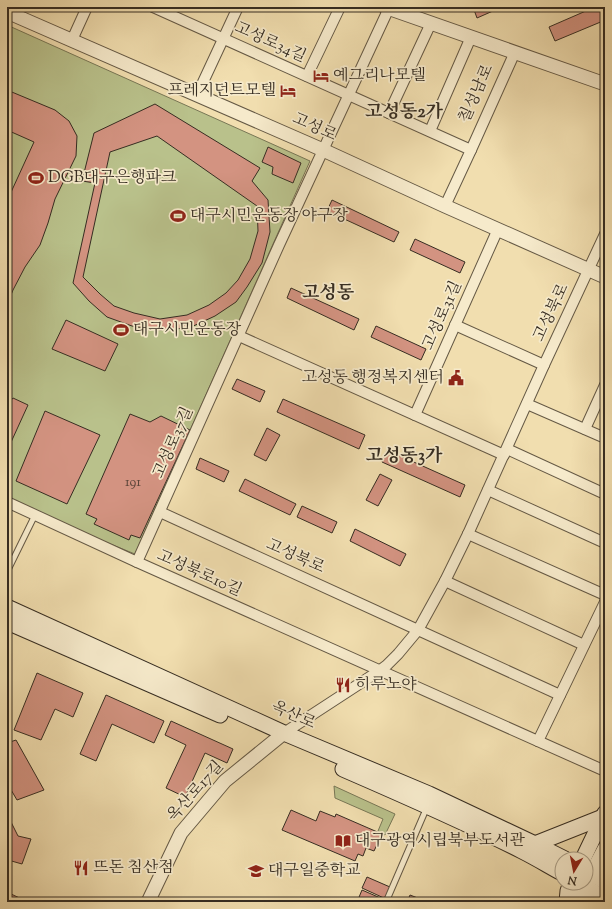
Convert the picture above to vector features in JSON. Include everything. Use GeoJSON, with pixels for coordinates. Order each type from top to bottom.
{"type":"FeatureCollection","features":[{"type":"Feature","properties":{"kind":"main road","name":"옥산로"},"geometry":{"type":"LineString","coordinates":[[7,607],[524,852],[554,869]]}},
{"type":"Feature","properties":{"kind":"main road","name":"옥산로"},"geometry":{"type":"LineString","coordinates":[[7,622],[280,736],[429,794],[554,854]]}},
{"type":"Feature","properties":{"kind":"main road"},"geometry":{"type":"LineString","coordinates":[[535,844],[604,814]]}},
{"type":"Feature","properties":{"kind":"main road"},"geometry":{"type":"LineString","coordinates":[[587,851],[604,814]]}},
{"type":"Feature","properties":{"kind":"main road"},"geometry":{"type":"LineString","coordinates":[[594,868],[605,849]]}},
{"type":"Feature","properties":{"kind":"main road"},"geometry":{"type":"LineString","coordinates":[[594,887],[605,899]]}},
{"type":"Feature","properties":{"kind":"main road"},"geometry":{"type":"LineString","coordinates":[[567,902],[568,891]]}},
{"type":"Feature","properties":{"kind":"main road"},"geometry":{"type":"LineString","coordinates":[[575,902],[582,891]]}},
{"type":"Feature","properties":{"kind":"street"},"geometry":{"type":"LineString","coordinates":[[72,40],[86,7]]}},
{"type":"Feature","properties":{"kind":"street","name":"고성로34길"},"geometry":{"type":"LineString","coordinates":[[153,7],[471,150]]}},
{"type":"Feature","properties":{"kind":"street"},"geometry":{"type":"LineString","coordinates":[[197,95],[238,7]]}},
{"type":"Feature","properties":{"kind":"street"},"geometry":{"type":"LineString","coordinates":[[307,76],[340,7]]}},
{"type":"Feature","properties":{"kind":"street","name":"칠성남로"},"geometry":{"type":"LineString","coordinates":[[322,150],[349,95],[387,8],[605,84]]}},
{"type":"Feature","properties":{"kind":"street","name":"고성로"},"geometry":{"type":"LineString","coordinates":[[7,12],[322,150],[605,277]]}},
{"type":"Feature","properties":{"kind":"street"},"geometry":{"type":"LineString","coordinates":[[389,113],[431,23]]}},
{"type":"Feature","properties":{"kind":"street","name":"칠성남로"},"geometry":{"type":"LineString","coordinates":[[430,131],[471,37]]}},
{"type":"Feature","properties":{"kind":"street","name":"칠성남로"},"geometry":{"type":"LineString","coordinates":[[471,150],[515,52]]}},
{"type":"Feature","properties":{"kind":"street","name":"고성로37길"},"geometry":{"type":"LineString","coordinates":[[138,562],[322,150]]}},
{"type":"Feature","properties":{"kind":"street"},"geometry":{"type":"LineString","coordinates":[[445,206],[471,150]]}},
{"type":"Feature","properties":{"kind":"street","name":"고성로31길"},"geometry":{"type":"LineString","coordinates":[[415,415],[498,229]]}},
{"type":"Feature","properties":{"kind":"street","name":"고성북로"},"geometry":{"type":"LineString","coordinates":[[280,736],[387,665],[418,630],[445,581],[468,534],[605,234]]}},
{"type":"Feature","properties":{"kind":"street"},"geometry":{"type":"LineString","coordinates":[[455,325],[544,365]]}},
{"type":"Feature","properties":{"kind":"street"},"geometry":{"type":"LineString","coordinates":[[239,336],[415,415],[605,494]]}},
{"type":"Feature","properties":{"kind":"street"},"geometry":{"type":"LineString","coordinates":[[585,429],[605,385]]}},
{"type":"Feature","properties":{"kind":"street"},"geometry":{"type":"LineString","coordinates":[[527,404],[605,438]]}},
{"type":"Feature","properties":{"kind":"street"},"geometry":{"type":"LineString","coordinates":[[488,490],[605,543]]}},
{"type":"Feature","properties":{"kind":"street","name":"고성북로10길"},"geometry":{"type":"LineString","coordinates":[[7,502],[379,671]]}},
{"type":"Feature","properties":{"kind":"street","name":"고성북로"},"geometry":{"type":"LineString","coordinates":[[160,512],[560,695]]}},
{"type":"Feature","properties":{"kind":"street"},"geometry":{"type":"LineString","coordinates":[[468,534],[605,595]]}},
{"type":"Feature","properties":{"kind":"street"},"geometry":{"type":"LineString","coordinates":[[445,581],[584,645]]}},
{"type":"Feature","properties":{"kind":"street"},"geometry":{"type":"LineString","coordinates":[[538,741],[605,602]]}},
{"type":"Feature","properties":{"kind":"street"},"geometry":{"type":"LineString","coordinates":[[379,671],[605,771]]}},
{"type":"Feature","properties":{"kind":"street","name":"옥산로17길"},"geometry":{"type":"LineString","coordinates":[[148,902],[181,833],[225,781],[280,736]]}},
{"type":"Feature","properties":{"kind":"lane"},"geometry":{"type":"LineString","coordinates":[[7,572],[35,515]]}},
{"type":"Feature","properties":{"kind":"lane"},"geometry":{"type":"LineString","coordinates":[[386,902],[427,806]]}},
{"type":"Feature","properties":{"kind":"green space","name":"대구시민운동장"},"geometry":{"type":"Polygon","coordinates":[[[7,25],[310,161],[135,554],[61,524],[7,499],[7,25]]]}},
{"type":"Feature","properties":{"kind":"green space"},"geometry":{"type":"Polygon","coordinates":[[[334,786],[395,814],[385,835],[378,831],[383,819],[335,798],[334,786]]]}},
{"type":"Feature","properties":{"kind":"building"},"geometry":{"type":"Polygon","coordinates":[[[473,7],[502,7],[477,18],[473,7]]]}},
{"type":"Feature","properties":{"kind":"building"},"geometry":{"type":"Polygon","coordinates":[[[595,7],[605,7],[605,26],[603,21],[555,41],[549,27],[595,7]]]}},
{"type":"Feature","properties":{"kind":"building","name":"DGB대구은행파크"},"geometry":{"type":"Polygon","coordinates":[[[7,90],[55,110],[69,121],[77,136],[76,156],[55,199],[40,245],[25,267],[7,305],[7,201],[34,142],[7,130],[7,90]]]}},
{"type":"Feature","properties":{"kind":"building"},"geometry":{"type":"Polygon","coordinates":[[[155,104],[260,168],[252,181],[268,200],[270,232],[262,263],[236,302],[215,316],[189,328],[158,330],[132,326],[107,317],[89,301],[73,283],[95,183],[82,181],[94,133],[155,104]],[[157,136],[110,152],[83,277],[114,306],[134,313],[160,319],[187,315],[209,305],[226,293],[238,280],[250,259],[258,231],[257,206],[157,136]]]}},
{"type":"Feature","properties":{"kind":"building"},"geometry":{"type":"Polygon","coordinates":[[[268,147],[301,163],[293,183],[272,174],[273,167],[262,162],[268,147]]]}},
{"type":"Feature","properties":{"kind":"building"},"geometry":{"type":"Polygon","coordinates":[[[332,200],[399,232],[394,242],[327,211],[332,200]]]}},
{"type":"Feature","properties":{"kind":"building"},"geometry":{"type":"Polygon","coordinates":[[[415,239],[465,262],[460,273],[410,250],[415,239]]]}},
{"type":"Feature","properties":{"kind":"building"},"geometry":{"type":"Polygon","coordinates":[[[291,288],[359,319],[354,330],[287,298],[291,288]]]}},
{"type":"Feature","properties":{"kind":"building"},"geometry":{"type":"Polygon","coordinates":[[[66,320],[118,344],[105,371],[52,349],[66,320]]]}},
{"type":"Feature","properties":{"kind":"building"},"geometry":{"type":"Polygon","coordinates":[[[376,326],[426,349],[421,360],[371,337],[376,326]]]}},
{"type":"Feature","properties":{"kind":"building"},"geometry":{"type":"Polygon","coordinates":[[[237,379],[265,391],[260,402],[232,389],[237,379]]]}},
{"type":"Feature","properties":{"kind":"building"},"geometry":{"type":"Polygon","coordinates":[[[13,398],[28,405],[7,451],[7,405],[13,398]]]}},
{"type":"Feature","properties":{"kind":"building"},"geometry":{"type":"Polygon","coordinates":[[[283,399],[365,435],[359,449],[277,412],[283,399]]]}},
{"type":"Feature","properties":{"kind":"building"},"geometry":{"type":"Polygon","coordinates":[[[45,411],[100,435],[67,504],[16,481],[45,411]]]}},
{"type":"Feature","properties":{"kind":"building"},"geometry":{"type":"Polygon","coordinates":[[[130,414],[150,422],[161,416],[190,430],[140,538],[131,535],[129,540],[94,524],[97,519],[86,514],[130,414]]]}},
{"type":"Feature","properties":{"kind":"building"},"geometry":{"type":"Polygon","coordinates":[[[267,428],[280,435],[266,461],[254,455],[267,428]]]}},
{"type":"Feature","properties":{"kind":"building"},"geometry":{"type":"Polygon","coordinates":[[[387,450],[465,485],[460,497],[382,462],[387,450]]]}},
{"type":"Feature","properties":{"kind":"building"},"geometry":{"type":"Polygon","coordinates":[[[200,458],[229,471],[224,482],[196,469],[200,458]]]}},
{"type":"Feature","properties":{"kind":"building"},"geometry":{"type":"Polygon","coordinates":[[[380,474],[392,480],[378,506],[366,500],[380,474]]]}},
{"type":"Feature","properties":{"kind":"building"},"geometry":{"type":"Polygon","coordinates":[[[245,479],[296,504],[290,515],[239,491],[245,479]]]}},
{"type":"Feature","properties":{"kind":"building"},"geometry":{"type":"Polygon","coordinates":[[[302,506],[337,522],[332,533],[297,517],[302,506]]]}},
{"type":"Feature","properties":{"kind":"building"},"geometry":{"type":"Polygon","coordinates":[[[355,529],[406,554],[400,566],[350,541],[355,529]]]}},
{"type":"Feature","properties":{"kind":"building"},"geometry":{"type":"Polygon","coordinates":[[[37,673],[83,693],[73,717],[55,709],[41,740],[14,730],[37,673]]]}},
{"type":"Feature","properties":{"kind":"building"},"geometry":{"type":"Polygon","coordinates":[[[106,695],[164,721],[154,743],[112,724],[96,761],[80,754],[106,695]]]}},
{"type":"Feature","properties":{"kind":"building"},"geometry":{"type":"Polygon","coordinates":[[[171,721],[233,749],[227,763],[205,753],[185,797],[166,788],[186,745],[165,735],[171,721]]]}},
{"type":"Feature","properties":{"kind":"building"},"geometry":{"type":"Polygon","coordinates":[[[16,740],[44,790],[17,800],[7,783],[7,743],[16,740]]]}},
{"type":"Feature","properties":{"kind":"building","name":"대구광역시립북부도서관"},"geometry":{"type":"Polygon","coordinates":[[[291,810],[316,821],[320,811],[335,817],[336,814],[382,834],[374,851],[366,848],[363,856],[358,854],[355,861],[282,830],[291,810]]]}},
{"type":"Feature","properties":{"kind":"building"},"geometry":{"type":"Polygon","coordinates":[[[7,814],[18,836],[31,839],[22,864],[8,860],[7,864],[7,814]]]}},
{"type":"Feature","properties":{"kind":"building"},"geometry":{"type":"Polygon","coordinates":[[[367,877],[390,887],[386,899],[362,888],[367,877]]]}},
{"type":"Feature","properties":{"kind":"building"},"geometry":{"type":"Polygon","coordinates":[[[362,890],[385,900],[384,902],[357,902],[362,890]]]}},
{"type":"Feature","properties":{"kind":"building"},"geometry":{"type":"Polygon","coordinates":[[[9,893],[28,902],[7,902],[9,893]]]}},
{"type":"Feature","properties":{"kind":"building"},"geometry":{"type":"Polygon","coordinates":[[[410,895],[428,902],[407,902],[410,895]]]}},
{"type":"Feature","properties":{"kind":"place","name":"예그리나모텔"},"geometry":{"type":"Point","coordinates":[321,76]}},
{"type":"Feature","properties":{"kind":"place","name":"프레지던트모텔"},"geometry":{"type":"Point","coordinates":[288,91]}},
{"type":"Feature","properties":{"kind":"place","name":"DGB대구은행파크"},"geometry":{"type":"Point","coordinates":[36,178]}},
{"type":"Feature","properties":{"kind":"place","name":"대구시민운동장 야구장"},"geometry":{"type":"Point","coordinates":[178,216]}},
{"type":"Feature","properties":{"kind":"place","name":"대구시민운동장"},"geometry":{"type":"Point","coordinates":[121,330]}},
{"type":"Feature","properties":{"kind":"place","name":"고성동 행정복지센터"},"geometry":{"type":"Point","coordinates":[456,378]}},
{"type":"Feature","properties":{"kind":"place","name":"히루노야"},"geometry":{"type":"Point","coordinates":[343,685]}},
{"type":"Feature","properties":{"kind":"place","name":"대구광역시립북부도서관"},"geometry":{"type":"Point","coordinates":[343,841]}},
{"type":"Feature","properties":{"kind":"place","name":"뜨돈 침산점"},"geometry":{"type":"Point","coordinates":[81,868]}},
{"type":"Feature","properties":{"kind":"place","name":"대구일중학교"},"geometry":{"type":"Point","coordinates":[256,871]}},
{"type":"Feature","properties":{"kind":"district","name":"고성동2가"},"geometry":{"type":"Point","coordinates":[404,113]}},
{"type":"Feature","properties":{"kind":"district","name":"고성동"},"geometry":{"type":"Point","coordinates":[328,294]}},
{"type":"Feature","properties":{"kind":"district","name":"고성동3가"},"geometry":{"type":"Point","coordinates":[404,457]}}]}
